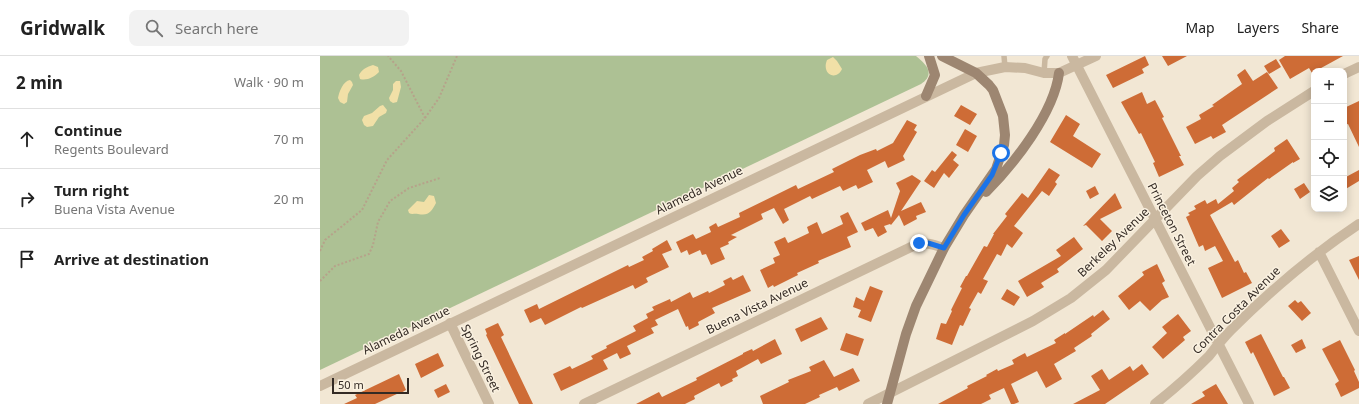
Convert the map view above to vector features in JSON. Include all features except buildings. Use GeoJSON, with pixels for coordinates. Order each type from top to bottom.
{"type":"FeatureCollection","features":[{"type":"Feature","properties":{"kind":"main road"},"geometry":{"type":"LineString","coordinates":[[926,96],[935,75],[929,56]]}},
{"type":"Feature","properties":{"kind":"main road"},"geometry":{"type":"LineString","coordinates":[[887,404],[906,334],[916,306],[944,248],[964,215],[996,169],[1003,149],[1005,135],[1003,116],[993,90],[989,84],[976,73],[953,58],[942,56]]}},
{"type":"Feature","properties":{"kind":"main road"},"geometry":{"type":"LineString","coordinates":[[964,215],[1002,176],[1024,148],[1053,96],[1057,86],[1059,73]]}},
{"type":"Feature","properties":{"kind":"street","name":"Princeton Street"},"geometry":{"type":"LineString","coordinates":[[1072,56],[1249,404]]}},
{"type":"Feature","properties":{"kind":"street","name":"Alameda Avenue"},"geometry":{"type":"LineString","coordinates":[[320,386],[976,73],[1005,67],[1025,68],[1044,73],[1059,73],[1096,56]]}},
{"type":"Feature","properties":{"kind":"street"},"geometry":{"type":"LineString","coordinates":[[1347,73],[1359,67]]}},
{"type":"Feature","properties":{"kind":"street","name":"Berkeley Avenue"},"geometry":{"type":"LineString","coordinates":[[868,404],[1033,321],[1065,302],[1106,270],[1198,176],[1220,156],[1267,121],[1311,93]]}},
{"type":"Feature","properties":{"kind":"street","name":"Contra Costa Avenue"},"geometry":{"type":"LineString","coordinates":[[1155,404],[1185,379],[1229,332],[1277,286],[1319,252],[1359,224]]}},
{"type":"Feature","properties":{"kind":"street","name":"Buena Vista Avenue"},"geometry":{"type":"LineString","coordinates":[[584,404],[919,243],[928,243],[944,248]]}},
{"type":"Feature","properties":{"kind":"street"},"geometry":{"type":"LineString","coordinates":[[1319,252],[1359,331]]}},
{"type":"Feature","properties":{"kind":"street","name":"Spring Street"},"geometry":{"type":"LineString","coordinates":[[450,324],[489,404]]}},
{"type":"Feature","properties":{"kind":"lane"},"geometry":{"type":"LineString","coordinates":[[1004,56],[1005,67]]}},
{"type":"Feature","properties":{"kind":"lane"},"geometry":{"type":"LineString","coordinates":[[1044,73],[1045,59],[1047,56]]}},
{"type":"Feature","properties":{"kind":"path"},"geometry":{"type":"LineString","coordinates":[[388,56],[401,71],[425,118]]}},
{"type":"Feature","properties":{"kind":"path"},"geometry":{"type":"LineString","coordinates":[[320,251],[325,240],[362,210],[387,160],[425,118],[439,98],[457,56]]}},
{"type":"Feature","properties":{"kind":"path"},"geometry":{"type":"LineString","coordinates":[[320,282],[335,266],[369,254],[374,244],[378,222],[390,201],[409,188],[440,178]]}},
{"type":"Feature","properties":{"kind":"green space"},"geometry":{"type":"Polygon","coordinates":[[[320,56],[916,56],[923,62],[929,73],[926,80],[921,84],[320,370],[320,56]]]}},
{"type":"Feature","properties":{"kind":"sand"},"geometry":{"type":"Polygon","coordinates":[[[833,57],[842,69],[837,75],[830,75],[826,69],[827,60],[833,57]]]}},
{"type":"Feature","properties":{"kind":"sand"},"geometry":{"type":"Polygon","coordinates":[[[373,65],[378,67],[379,72],[370,78],[360,79],[359,75],[362,71],[373,65]]]}},
{"type":"Feature","properties":{"kind":"sand"},"geometry":{"type":"Polygon","coordinates":[[[350,80],[353,85],[348,94],[347,102],[344,104],[340,102],[338,98],[340,90],[345,82],[350,80]]]}},
{"type":"Feature","properties":{"kind":"sand"},"geometry":{"type":"Polygon","coordinates":[[[396,81],[400,81],[401,87],[397,102],[393,103],[389,98],[393,90],[393,84],[396,81]]]}},
{"type":"Feature","properties":{"kind":"sand"},"geometry":{"type":"Polygon","coordinates":[[[383,105],[387,110],[386,113],[379,117],[373,126],[367,127],[364,125],[362,120],[364,116],[372,113],[383,105]]]}},
{"type":"Feature","properties":{"kind":"sand"},"geometry":{"type":"Polygon","coordinates":[[[429,195],[434,196],[436,203],[429,213],[409,213],[408,210],[417,201],[424,202],[429,195]]]}},
{"type":"Feature","properties":{"kind":"route"},"geometry":{"type":"LineString","coordinates":[[919,243],[928,243],[944,248],[964,215],[996,169],[1001,153]]}}]}
